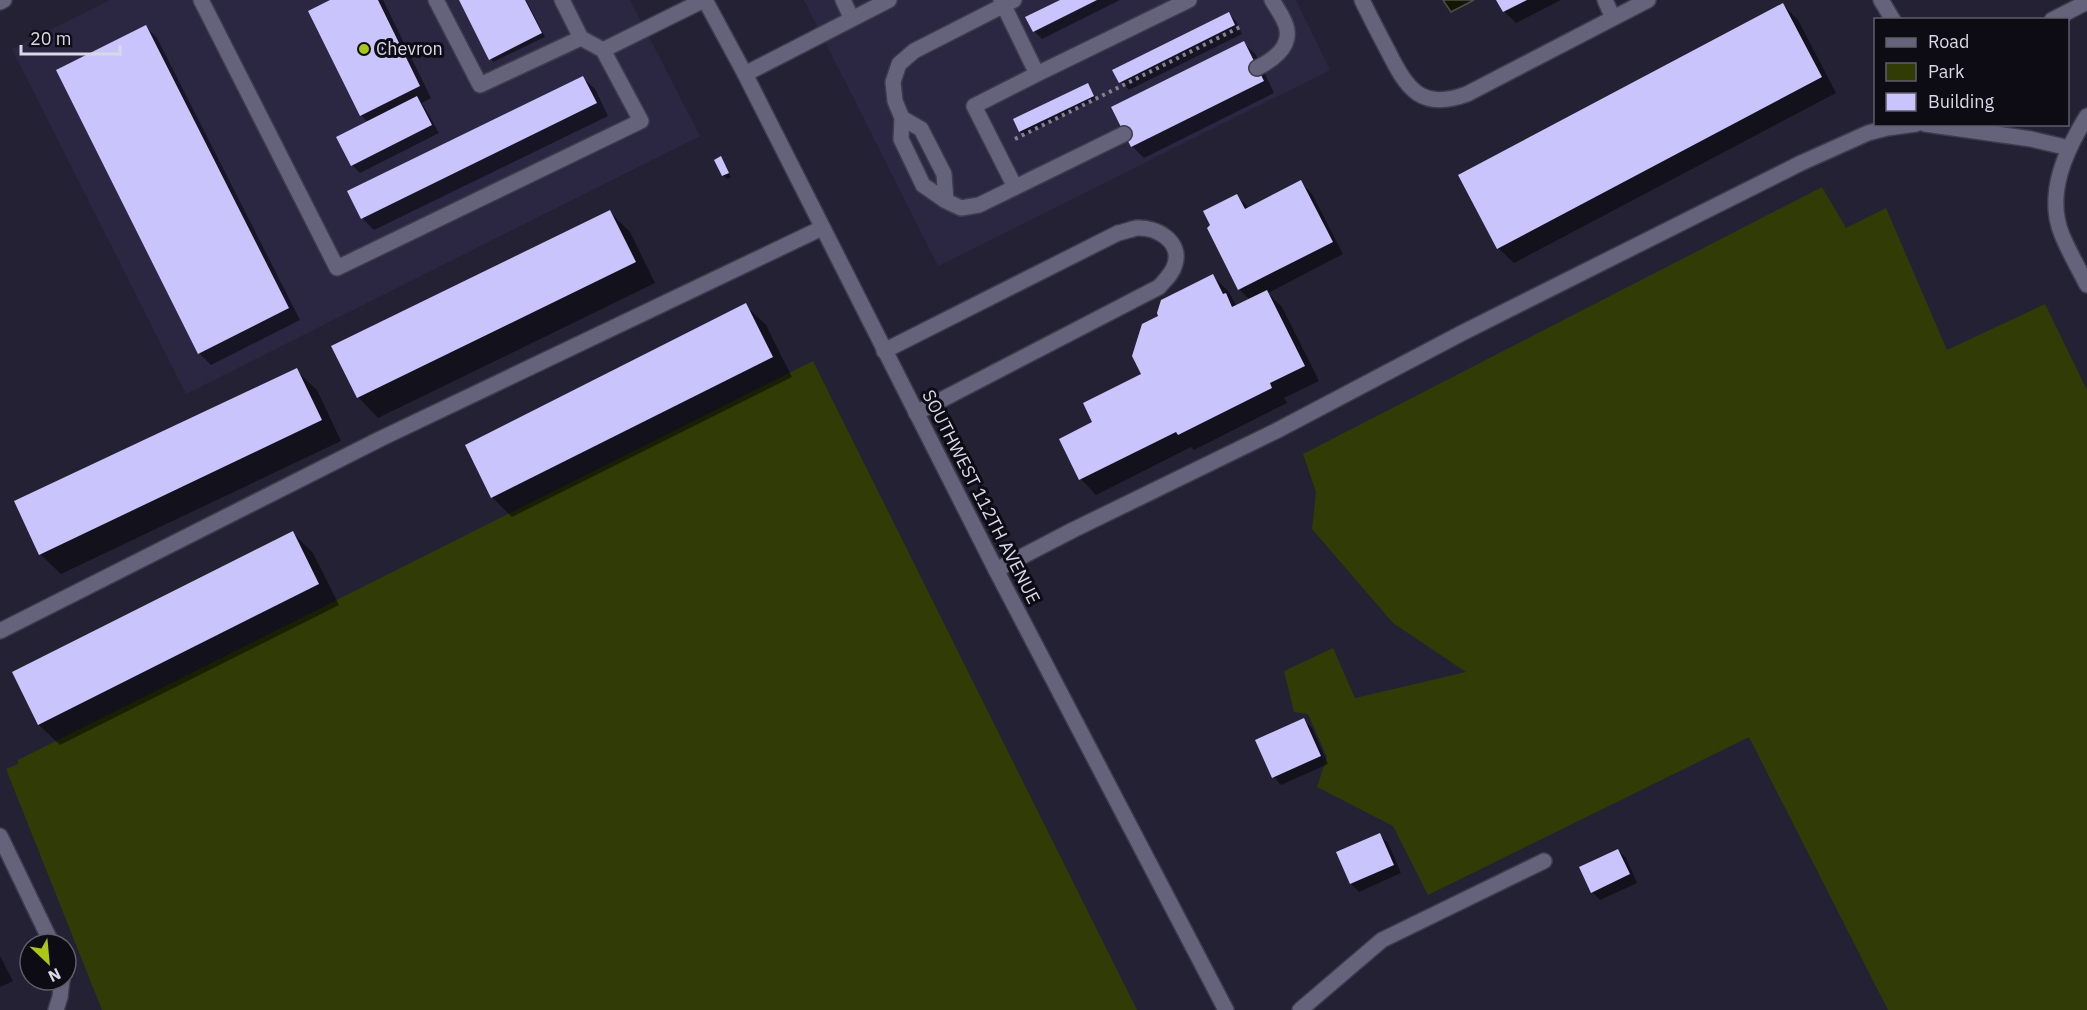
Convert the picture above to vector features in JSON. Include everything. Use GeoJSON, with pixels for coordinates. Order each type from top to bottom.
{"type":"FeatureCollection","features":[{"type":"Feature","properties":{"kind":"street"},"geometry":{"type":"LineString","coordinates":[[0,2],[4,0]]}},
{"type":"Feature","properties":{"kind":"street"},"geometry":{"type":"LineString","coordinates":[[201,0],[338,268],[641,121],[603,50],[581,38],[562,0]]}},
{"type":"Feature","properties":{"kind":"street"},"geometry":{"type":"LineString","coordinates":[[436,0],[480,85],[581,38]]}},
{"type":"Feature","properties":{"kind":"street"},"geometry":{"type":"LineString","coordinates":[[603,50],[705,0]]}},
{"type":"Feature","properties":{"kind":"street","name":"SOUTHWEST 112TH AVENUE"},"geometry":{"type":"LineString","coordinates":[[705,0],[745,74],[996,570],[1227,1010]]}},
{"type":"Feature","properties":{"kind":"street"},"geometry":{"type":"LineString","coordinates":[[843,0],[852,19]]}},
{"type":"Feature","properties":{"kind":"street"},"geometry":{"type":"LineString","coordinates":[[745,74],[889,0]]}},
{"type":"Feature","properties":{"kind":"street"},"geometry":{"type":"LineString","coordinates":[[1015,187],[974,106],[1189,0]]}},
{"type":"Feature","properties":{"kind":"street"},"geometry":{"type":"LineString","coordinates":[[1257,68],[1270,62],[1282,50],[1285,43],[1287,30],[1272,0]]}},
{"type":"Feature","properties":{"kind":"street"},"geometry":{"type":"LineString","coordinates":[[1362,0],[1405,83],[1419,94],[1438,100],[1467,94],[1648,0]]}},
{"type":"Feature","properties":{"kind":"street"},"geometry":{"type":"LineString","coordinates":[[1605,0],[1613,18]]}},
{"type":"Feature","properties":{"kind":"street"},"geometry":{"type":"LineString","coordinates":[[1881,0],[1892,18]]}},
{"type":"Feature","properties":{"kind":"street"},"geometry":{"type":"LineString","coordinates":[[1037,74],[1006,2],[914,51],[899,64],[893,82],[895,101],[902,118],[901,139],[923,184],[946,201],[961,208],[979,205],[1124,134]]}},
{"type":"Feature","properties":{"kind":"street"},"geometry":{"type":"LineString","coordinates":[[2056,18],[2087,2]]}},
{"type":"Feature","properties":{"kind":"street"},"geometry":{"type":"LineString","coordinates":[[2087,116],[2069,148],[2057,185],[2061,233],[2087,285]]}},
{"type":"Feature","properties":{"kind":"street"},"geometry":{"type":"LineString","coordinates":[[902,118],[921,129],[944,174],[946,201]]}},
{"type":"Feature","properties":{"kind":"street"},"geometry":{"type":"LineString","coordinates":[[996,570],[1276,431],[1462,333],[1801,163],[1868,134],[1902,126]]}},
{"type":"Feature","properties":{"kind":"street"},"geometry":{"type":"LineString","coordinates":[[1938,126],[2069,148]]}},
{"type":"Feature","properties":{"kind":"street"},"geometry":{"type":"LineString","coordinates":[[0,631],[380,439],[822,228]]}},
{"type":"Feature","properties":{"kind":"street"},"geometry":{"type":"LineString","coordinates":[[884,351],[1118,233],[1135,228],[1161,233],[1176,251],[1175,265],[1159,287],[916,413]]}},
{"type":"Feature","properties":{"kind":"street"},"geometry":{"type":"LineString","coordinates":[[0,836],[46,932]]}},
{"type":"Feature","properties":{"kind":"street"},"geometry":{"type":"LineString","coordinates":[[1300,1010],[1382,940],[1544,861]]}},
{"type":"Feature","properties":{"kind":"path"},"geometry":{"type":"LineString","coordinates":[[1014,140],[1240,27]]}},
{"type":"Feature","properties":{"kind":"shaded area"},"geometry":{"type":"Polygon","coordinates":[[[110,0],[630,0],[700,136],[186,394],[12,49],[110,0]]]}},
{"type":"Feature","properties":{"kind":"shaded area"},"geometry":{"type":"Polygon","coordinates":[[[804,0],[1296,0],[1330,70],[938,266],[804,0]]]}},
{"type":"Feature","properties":{"kind":"shaded area"},"geometry":{"type":"Polygon","coordinates":[[[1443,0],[1474,0],[1451,12],[1443,0]]]}},
{"type":"Feature","properties":{"kind":"green space"},"geometry":{"type":"Polygon","coordinates":[[[1822,187],[1846,228],[1886,208],[1947,350],[2045,304],[2087,390],[2087,1010],[1888,1010],[1749,737],[1428,895],[1393,826],[1317,787],[1327,757],[1308,714],[1294,712],[1284,671],[1333,648],[1355,698],[1466,672],[1393,623],[1312,529],[1316,492],[1303,454],[1822,187]]]}},
{"type":"Feature","properties":{"kind":"green space"},"geometry":{"type":"Polygon","coordinates":[[[813,361],[1137,1010],[102,1010],[78,950],[78,932],[71,932],[6,769],[18,764],[18,760],[813,361]]]}},
{"type":"Feature","properties":{"kind":"building","name":"Chevron"},"geometry":{"type":"Polygon","coordinates":[[[330,0],[378,0],[420,86],[360,116],[308,11],[330,0]]]}},
{"type":"Feature","properties":{"kind":"building","name":"Chevron"},"geometry":{"type":"Polygon","coordinates":[[[459,0],[525,0],[542,33],[489,60],[459,0]]]}},
{"type":"Feature","properties":{"kind":"building"},"geometry":{"type":"Polygon","coordinates":[[[1060,0],[1097,0],[1033,32],[1025,17],[1060,0]]]}},
{"type":"Feature","properties":{"kind":"building"},"geometry":{"type":"Polygon","coordinates":[[[1496,0],[1527,0],[1503,12],[1496,0]]]}},
{"type":"Feature","properties":{"kind":"building"},"geometry":{"type":"Polygon","coordinates":[[[1783,3],[1822,77],[1497,249],[1458,175],[1783,3]]]}},
{"type":"Feature","properties":{"kind":"building"},"geometry":{"type":"Polygon","coordinates":[[[1229,12],[1235,25],[1119,83],[1112,70],[1229,12]]]}},
{"type":"Feature","properties":{"kind":"building"},"geometry":{"type":"Polygon","coordinates":[[[146,25],[289,308],[198,354],[56,70],[146,25]]]}},
{"type":"Feature","properties":{"kind":"building"},"geometry":{"type":"Polygon","coordinates":[[[1244,41],[1264,81],[1131,147],[1111,107],[1244,41]]]}},
{"type":"Feature","properties":{"kind":"building"},"geometry":{"type":"Polygon","coordinates":[[[583,76],[597,103],[361,219],[347,191],[583,76]]]}},
{"type":"Feature","properties":{"kind":"building"},"geometry":{"type":"Polygon","coordinates":[[[1088,83],[1094,96],[1019,132],[1013,119],[1088,83]]]}},
{"type":"Feature","properties":{"kind":"building"},"geometry":{"type":"Polygon","coordinates":[[[417,96],[432,125],[351,166],[336,137],[417,96]]]}},
{"type":"Feature","properties":{"kind":"building"},"geometry":{"type":"Polygon","coordinates":[[[721,156],[729,173],[722,176],[714,160],[721,156]]]}},
{"type":"Feature","properties":{"kind":"building"},"geometry":{"type":"Polygon","coordinates":[[[1301,180],[1333,242],[1238,290],[1207,228],[1210,225],[1203,211],[1237,194],[1245,209],[1301,180]]]}},
{"type":"Feature","properties":{"kind":"building"},"geometry":{"type":"Polygon","coordinates":[[[610,210],[636,262],[357,398],[331,346],[610,210]]]}},
{"type":"Feature","properties":{"kind":"building"},"geometry":{"type":"Polygon","coordinates":[[[1213,274],[1232,307],[1267,290],[1305,366],[1270,383],[1272,388],[1178,435],[1176,432],[1079,480],[1059,439],[1092,422],[1083,403],[1141,374],[1132,356],[1142,324],[1158,316],[1161,300],[1213,274]]]}},
{"type":"Feature","properties":{"kind":"building"},"geometry":{"type":"Polygon","coordinates":[[[746,303],[773,357],[491,498],[465,445],[746,303]]]}},
{"type":"Feature","properties":{"kind":"building"},"geometry":{"type":"Polygon","coordinates":[[[297,368],[322,420],[39,555],[14,501],[297,368]]]}},
{"type":"Feature","properties":{"kind":"building"},"geometry":{"type":"Polygon","coordinates":[[[293,531],[319,584],[38,725],[12,672],[293,531]]]}},
{"type":"Feature","properties":{"kind":"building"},"geometry":{"type":"Polygon","coordinates":[[[1304,718],[1321,756],[1272,778],[1255,740],[1304,718]]]}},
{"type":"Feature","properties":{"kind":"building"},"geometry":{"type":"Polygon","coordinates":[[[1380,833],[1394,865],[1350,884],[1336,852],[1380,833]]]}},
{"type":"Feature","properties":{"kind":"building"},"geometry":{"type":"Polygon","coordinates":[[[1618,849],[1630,874],[1591,893],[1579,867],[1618,849]]]}},
{"type":"Feature","properties":{"kind":"place","name":"Chevron"},"geometry":{"type":"Point","coordinates":[364,49]}}]}
